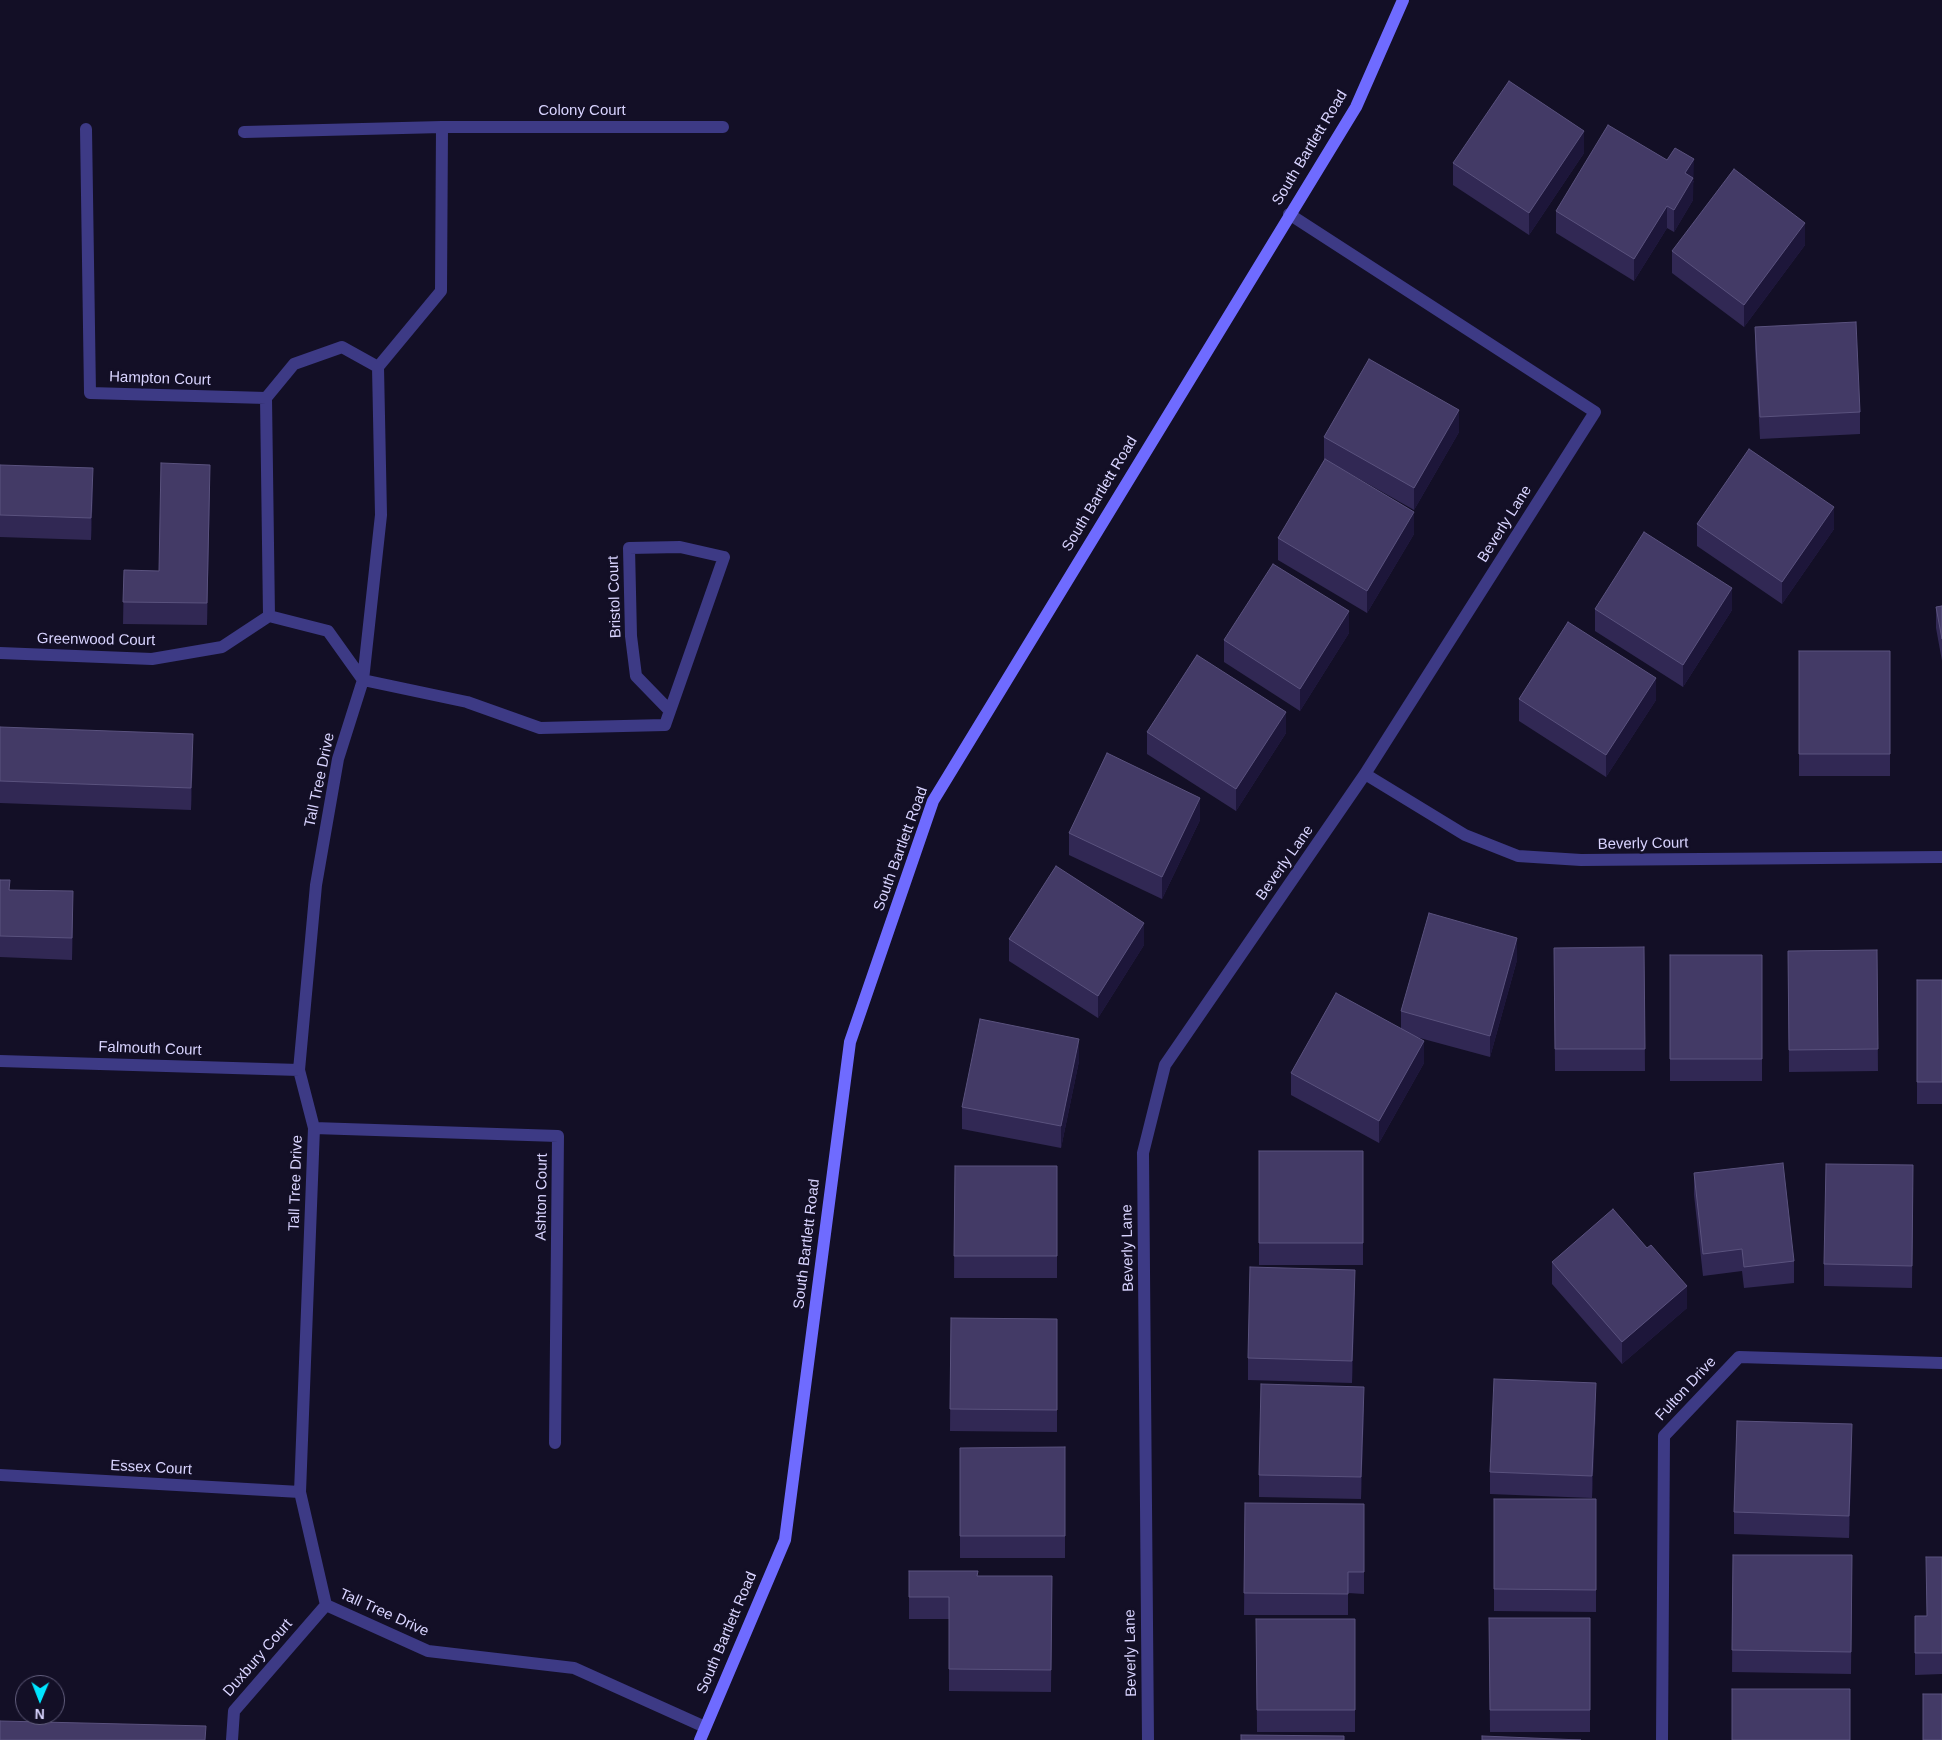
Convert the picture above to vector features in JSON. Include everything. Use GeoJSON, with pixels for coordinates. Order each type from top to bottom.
{"type":"FeatureCollection","features":[{"type":"Feature","properties":{"kind":"main road","name":"South Bartlett Road"},"geometry":{"type":"LineString","coordinates":[[700,1740],[785,1540],[850,1042],[933,801],[1289,214],[1356,107],[1402,3]]}},
{"type":"Feature","properties":{"kind":"street","name":"Colony Court"},"geometry":{"type":"LineString","coordinates":[[244,132],[442,127],[723,127]]}},
{"type":"Feature","properties":{"kind":"street"},"geometry":{"type":"LineString","coordinates":[[363,680],[328,631],[268,616],[266,398],[294,364],[342,347],[378,367],[441,291],[442,127]]}},
{"type":"Feature","properties":{"kind":"street","name":"Hampton Court"},"geometry":{"type":"LineString","coordinates":[[86,130],[90,393],[266,398]]}},
{"type":"Feature","properties":{"kind":"street","name":"Beverly Lane"},"geometry":{"type":"LineString","coordinates":[[1148,1740],[1143,1153],[1165,1064],[1365,774],[1595,412],[1289,214]]}},
{"type":"Feature","properties":{"kind":"street","name":"Tall Tree Drive"},"geometry":{"type":"LineString","coordinates":[[378,367],[381,515],[363,680],[338,759],[316,885],[299,1070],[314,1128],[300,1492],[326,1605],[428,1651],[574,1668],[705,1727]]}},
{"type":"Feature","properties":{"kind":"street","name":"Bristol Court"},"geometry":{"type":"LineString","coordinates":[[363,680],[466,702],[540,728],[665,725],[670,711],[724,557],[680,547],[629,548],[631,636],[636,676],[670,711]]}},
{"type":"Feature","properties":{"kind":"street","name":"Greenwood Court"},"geometry":{"type":"LineString","coordinates":[[0,654],[152,659],[222,647],[268,616]]}},
{"type":"Feature","properties":{"kind":"street","name":"Beverly Court"},"geometry":{"type":"LineString","coordinates":[[1365,774],[1465,835],[1518,856],[1580,860],[1942,857]]}},
{"type":"Feature","properties":{"kind":"street","name":"Falmouth Court"},"geometry":{"type":"LineString","coordinates":[[0,1061],[299,1070]]}},
{"type":"Feature","properties":{"kind":"street","name":"Ashton Court"},"geometry":{"type":"LineString","coordinates":[[314,1128],[558,1136],[555,1443]]}},
{"type":"Feature","properties":{"kind":"street","name":"Fulton Drive"},"geometry":{"type":"LineString","coordinates":[[1662,1740],[1664,1436],[1739,1357],[1942,1363]]}},
{"type":"Feature","properties":{"kind":"street","name":"Essex Court"},"geometry":{"type":"LineString","coordinates":[[0,1475],[300,1492]]}},
{"type":"Feature","properties":{"kind":"street","name":"Duxbury Court"},"geometry":{"type":"LineString","coordinates":[[232,1740],[234,1711],[326,1605]]}},
{"type":"Feature","properties":{"kind":"building"},"geometry":{"type":"Polygon","coordinates":[[[1509,81],[1584,131],[1529,213],[1453,163],[1509,81]]]}},
{"type":"Feature","properties":{"kind":"building"},"geometry":{"type":"Polygon","coordinates":[[[1608,125],[1667,160],[1675,148],[1694,159],[1685,173],[1693,178],[1674,210],[1667,206],[1634,259],[1556,211],[1608,125]]]}},
{"type":"Feature","properties":{"kind":"building"},"geometry":{"type":"Polygon","coordinates":[[[1734,169],[1805,223],[1744,305],[1672,251],[1734,169]]]}},
{"type":"Feature","properties":{"kind":"building"},"geometry":{"type":"Polygon","coordinates":[[[1856,322],[1860,412],[1760,417],[1755,327],[1856,322]]]}},
{"type":"Feature","properties":{"kind":"building"},"geometry":{"type":"Polygon","coordinates":[[[1369,359],[1459,410],[1414,488],[1324,437],[1369,359]]]}},
{"type":"Feature","properties":{"kind":"building"},"geometry":{"type":"Polygon","coordinates":[[[1749,449],[1834,507],[1782,582],[1697,524],[1749,449]]]}},
{"type":"Feature","properties":{"kind":"building"},"geometry":{"type":"Polygon","coordinates":[[[1325,459],[1414,512],[1367,591],[1278,538],[1325,459]]]}},
{"type":"Feature","properties":{"kind":"building"},"geometry":{"type":"Polygon","coordinates":[[[161,463],[210,465],[207,603],[123,602],[124,570],[159,571],[161,463]]]}},
{"type":"Feature","properties":{"kind":"building"},"geometry":{"type":"Polygon","coordinates":[[[0,465],[93,468],[91,518],[0,515],[0,465]]]}},
{"type":"Feature","properties":{"kind":"building"},"geometry":{"type":"Polygon","coordinates":[[[1644,532],[1732,588],[1683,665],[1595,609],[1644,532]]]}},
{"type":"Feature","properties":{"kind":"building"},"geometry":{"type":"Polygon","coordinates":[[[1273,564],[1349,611],[1300,689],[1224,640],[1273,564]]]}},
{"type":"Feature","properties":{"kind":"building"},"geometry":{"type":"Polygon","coordinates":[[[1942,606],[1942,639],[1936,607],[1942,606]]]}},
{"type":"Feature","properties":{"kind":"building"},"geometry":{"type":"Polygon","coordinates":[[[1568,622],[1656,678],[1606,755],[1519,699],[1568,622]]]}},
{"type":"Feature","properties":{"kind":"building"},"geometry":{"type":"Polygon","coordinates":[[[1799,651],[1890,651],[1890,754],[1799,754],[1799,651]]]}},
{"type":"Feature","properties":{"kind":"building"},"geometry":{"type":"Polygon","coordinates":[[[1197,655],[1286,712],[1236,789],[1147,732],[1197,655]]]}},
{"type":"Feature","properties":{"kind":"building"},"geometry":{"type":"Polygon","coordinates":[[[0,727],[193,734],[191,788],[0,781],[0,727]]]}},
{"type":"Feature","properties":{"kind":"building"},"geometry":{"type":"Polygon","coordinates":[[[1107,753],[1200,798],[1162,877],[1069,833],[1107,753]]]}},
{"type":"Feature","properties":{"kind":"building"},"geometry":{"type":"Polygon","coordinates":[[[1056,866],[1144,923],[1098,996],[1009,939],[1056,866]]]}},
{"type":"Feature","properties":{"kind":"building"},"geometry":{"type":"Polygon","coordinates":[[[0,880],[10,880],[9,890],[73,891],[72,938],[0,936],[0,880]]]}},
{"type":"Feature","properties":{"kind":"building"},"geometry":{"type":"Polygon","coordinates":[[[1429,913],[1517,938],[1490,1036],[1401,1011],[1429,913]]]}},
{"type":"Feature","properties":{"kind":"building"},"geometry":{"type":"Polygon","coordinates":[[[1644,947],[1645,1049],[1555,1049],[1554,948],[1644,947]]]}},
{"type":"Feature","properties":{"kind":"building"},"geometry":{"type":"Polygon","coordinates":[[[1877,950],[1878,1049],[1789,1050],[1788,951],[1877,950]]]}},
{"type":"Feature","properties":{"kind":"building"},"geometry":{"type":"Polygon","coordinates":[[[1670,955],[1762,955],[1762,1059],[1670,1059],[1670,955]]]}},
{"type":"Feature","properties":{"kind":"building"},"geometry":{"type":"Polygon","coordinates":[[[1917,980],[1942,980],[1942,1082],[1917,1082],[1917,980]]]}},
{"type":"Feature","properties":{"kind":"building"},"geometry":{"type":"Polygon","coordinates":[[[1336,993],[1424,1041],[1379,1121],[1291,1073],[1336,993]]]}},
{"type":"Feature","properties":{"kind":"building"},"geometry":{"type":"Polygon","coordinates":[[[980,1019],[1079,1039],[1061,1126],[962,1107],[980,1019]]]}},
{"type":"Feature","properties":{"kind":"building"},"geometry":{"type":"Polygon","coordinates":[[[1259,1151],[1363,1151],[1363,1243],[1259,1243],[1259,1151]]]}},
{"type":"Feature","properties":{"kind":"building"},"geometry":{"type":"Polygon","coordinates":[[[1783,1163],[1794,1261],[1744,1267],[1742,1249],[1703,1254],[1694,1173],[1783,1163]]]}},
{"type":"Feature","properties":{"kind":"building"},"geometry":{"type":"Polygon","coordinates":[[[1826,1164],[1913,1165],[1912,1266],[1824,1264],[1826,1164]]]}},
{"type":"Feature","properties":{"kind":"building"},"geometry":{"type":"Polygon","coordinates":[[[955,1166],[1057,1166],[1057,1256],[954,1256],[955,1166]]]}},
{"type":"Feature","properties":{"kind":"building"},"geometry":{"type":"Polygon","coordinates":[[[1613,1209],[1647,1248],[1651,1245],[1687,1286],[1622,1342],[1552,1262],[1613,1209]]]}},
{"type":"Feature","properties":{"kind":"building"},"geometry":{"type":"Polygon","coordinates":[[[1250,1267],[1355,1270],[1352,1361],[1248,1358],[1250,1267]]]}},
{"type":"Feature","properties":{"kind":"building"},"geometry":{"type":"Polygon","coordinates":[[[951,1318],[1057,1319],[1057,1410],[950,1409],[951,1318]]]}},
{"type":"Feature","properties":{"kind":"building"},"geometry":{"type":"Polygon","coordinates":[[[1494,1379],[1596,1383],[1592,1476],[1490,1472],[1494,1379]]]}},
{"type":"Feature","properties":{"kind":"building"},"geometry":{"type":"Polygon","coordinates":[[[1261,1384],[1364,1387],[1361,1477],[1259,1475],[1261,1384]]]}},
{"type":"Feature","properties":{"kind":"building"},"geometry":{"type":"Polygon","coordinates":[[[1737,1421],[1852,1424],[1849,1516],[1734,1512],[1737,1421]]]}},
{"type":"Feature","properties":{"kind":"building"},"geometry":{"type":"Polygon","coordinates":[[[1065,1447],[1065,1536],[960,1536],[960,1448],[1065,1447]]]}},
{"type":"Feature","properties":{"kind":"building"},"geometry":{"type":"Polygon","coordinates":[[[1494,1499],[1596,1499],[1596,1590],[1494,1589],[1494,1499]]]}},
{"type":"Feature","properties":{"kind":"building"},"geometry":{"type":"Polygon","coordinates":[[[1245,1503],[1364,1504],[1364,1572],[1348,1572],[1348,1594],[1244,1593],[1245,1503]]]}},
{"type":"Feature","properties":{"kind":"building"},"geometry":{"type":"Polygon","coordinates":[[[1733,1555],[1852,1555],[1851,1652],[1732,1650],[1733,1555]]]}},
{"type":"Feature","properties":{"kind":"building"},"geometry":{"type":"Polygon","coordinates":[[[1926,1557],[1942,1557],[1942,1653],[1915,1653],[1915,1616],[1927,1616],[1926,1557]]]}},
{"type":"Feature","properties":{"kind":"building"},"geometry":{"type":"Polygon","coordinates":[[[909,1571],[978,1571],[977,1576],[1052,1576],[1051,1670],[949,1669],[949,1597],[909,1597],[909,1571]]]}},
{"type":"Feature","properties":{"kind":"building"},"geometry":{"type":"Polygon","coordinates":[[[1489,1618],[1590,1618],[1590,1710],[1490,1710],[1489,1618]]]}},
{"type":"Feature","properties":{"kind":"building"},"geometry":{"type":"Polygon","coordinates":[[[1256,1619],[1355,1619],[1355,1710],[1257,1710],[1256,1619]]]}},
{"type":"Feature","properties":{"kind":"building"},"geometry":{"type":"Polygon","coordinates":[[[1732,1689],[1850,1689],[1850,1740],[1732,1740],[1732,1689]]]}},
{"type":"Feature","properties":{"kind":"building"},"geometry":{"type":"Polygon","coordinates":[[[1923,1694],[1942,1694],[1942,1740],[1923,1740],[1923,1694]]]}},
{"type":"Feature","properties":{"kind":"building"},"geometry":{"type":"Polygon","coordinates":[[[0,1721],[15,1721],[15,1725],[65,1725],[65,1723],[206,1726],[205,1740],[0,1740],[0,1721]]]}},
{"type":"Feature","properties":{"kind":"building"},"geometry":{"type":"Polygon","coordinates":[[[1241,1735],[1344,1736],[1344,1740],[1241,1740],[1241,1735]]]}},
{"type":"Feature","properties":{"kind":"building"},"geometry":{"type":"Polygon","coordinates":[[[1482,1736],[1581,1740],[1482,1740],[1482,1736]]]}}]}
